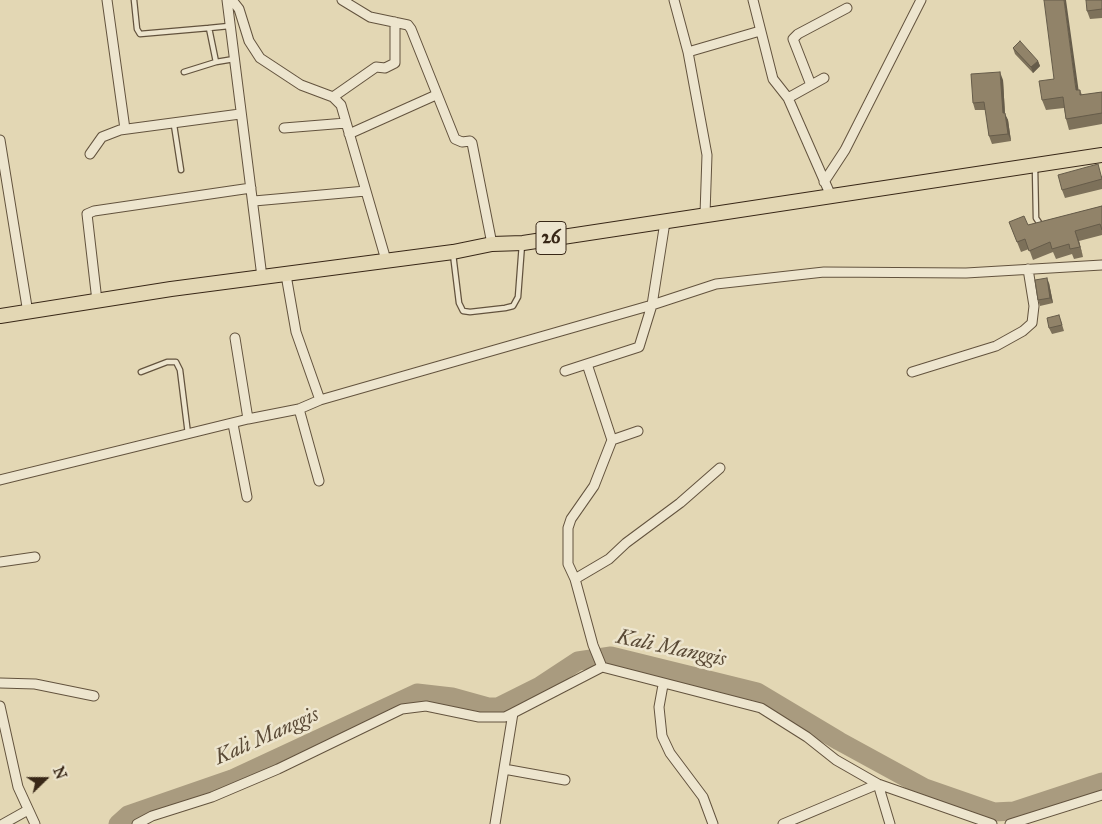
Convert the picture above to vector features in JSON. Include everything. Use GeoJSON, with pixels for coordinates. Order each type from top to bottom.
{"type":"FeatureCollection","features":[{"type":"Feature","properties":{"kind":"highway","name":"26"},"geometry":{"type":"LineString","coordinates":[[0,316],[262,277],[453,252],[492,244],[523,242],[665,222],[706,214],[1102,155]]}},
{"type":"Feature","properties":{"kind":"street"},"geometry":{"type":"LineString","coordinates":[[107,0],[125,129]]}},
{"type":"Feature","properties":{"kind":"street"},"geometry":{"type":"LineString","coordinates":[[227,0],[240,114],[254,201],[262,277]]}},
{"type":"Feature","properties":{"kind":"street"},"geometry":{"type":"LineString","coordinates":[[232,0],[239,8],[249,41],[260,58],[302,84],[333,97],[340,105],[386,260]]}},
{"type":"Feature","properties":{"kind":"street"},"geometry":{"type":"LineString","coordinates":[[342,0],[370,17],[408,25],[411,29],[455,139],[472,143],[492,244]]}},
{"type":"Feature","properties":{"kind":"street"},"geometry":{"type":"LineString","coordinates":[[674,0],[688,52],[707,155],[706,214]]}},
{"type":"Feature","properties":{"kind":"street"},"geometry":{"type":"LineString","coordinates":[[753,0],[773,79],[788,98],[830,196]]}},
{"type":"Feature","properties":{"kind":"street"},"geometry":{"type":"LineString","coordinates":[[824,182],[845,150],[921,0]]}},
{"type":"Feature","properties":{"kind":"street"},"geometry":{"type":"LineString","coordinates":[[811,86],[794,39],[798,34],[847,8]]}},
{"type":"Feature","properties":{"kind":"street"},"geometry":{"type":"LineString","coordinates":[[333,97],[376,67],[385,68],[395,62],[395,22]]}},
{"type":"Feature","properties":{"kind":"street"},"geometry":{"type":"LineString","coordinates":[[688,52],[760,31]]}},
{"type":"Feature","properties":{"kind":"street"},"geometry":{"type":"LineString","coordinates":[[788,98],[824,78]]}},
{"type":"Feature","properties":{"kind":"street"},"geometry":{"type":"LineString","coordinates":[[349,134],[436,95]]}},
{"type":"Feature","properties":{"kind":"street"},"geometry":{"type":"LineString","coordinates":[[90,154],[102,137],[125,129],[240,114]]}},
{"type":"Feature","properties":{"kind":"street"},"geometry":{"type":"LineString","coordinates":[[284,128],[346,123]]}},
{"type":"Feature","properties":{"kind":"street"},"geometry":{"type":"LineString","coordinates":[[0,140],[28,313]]}},
{"type":"Feature","properties":{"kind":"street"},"geometry":{"type":"LineString","coordinates":[[97,301],[86,218],[90,212],[251,188]]}},
{"type":"Feature","properties":{"kind":"street"},"geometry":{"type":"LineString","coordinates":[[254,201],[366,191]]}},
{"type":"Feature","properties":{"kind":"street"},"geometry":{"type":"LineString","coordinates":[[565,371],[639,347],[652,305],[665,222]]}},
{"type":"Feature","properties":{"kind":"street"},"geometry":{"type":"LineString","coordinates":[[0,480],[248,419],[299,410],[320,400],[652,305],[716,284],[824,272],[966,273],[1102,265]]}},
{"type":"Feature","properties":{"kind":"street"},"geometry":{"type":"LineString","coordinates":[[912,372],[996,346],[1023,331],[1032,323],[1034,306],[1028,269]]}},
{"type":"Feature","properties":{"kind":"street"},"geometry":{"type":"LineString","coordinates":[[286,275],[296,332],[320,400]]}},
{"type":"Feature","properties":{"kind":"street"},"geometry":{"type":"LineString","coordinates":[[235,338],[248,419]]}},
{"type":"Feature","properties":{"kind":"street"},"geometry":{"type":"LineString","coordinates":[[587,364],[612,440],[594,486],[571,519],[568,528],[568,564],[575,579],[593,645],[601,665]]}},
{"type":"Feature","properties":{"kind":"street"},"geometry":{"type":"LineString","coordinates":[[299,410],[319,481]]}},
{"type":"Feature","properties":{"kind":"street"},"geometry":{"type":"LineString","coordinates":[[233,424],[247,498]]}},
{"type":"Feature","properties":{"kind":"street"},"geometry":{"type":"LineString","coordinates":[[612,440],[638,431]]}},
{"type":"Feature","properties":{"kind":"street"},"geometry":{"type":"LineString","coordinates":[[575,579],[609,558],[680,503],[720,468]]}},
{"type":"Feature","properties":{"kind":"street"},"geometry":{"type":"LineString","coordinates":[[0,562],[35,557]]}},
{"type":"Feature","properties":{"kind":"street"},"geometry":{"type":"LineString","coordinates":[[137,824],[152,816],[212,797],[278,769],[402,709],[426,706],[479,717],[505,716],[514,713],[601,665],[663,685],[761,708],[807,737],[836,760],[878,784],[981,822],[992,824]]}},
{"type":"Feature","properties":{"kind":"street"},"geometry":{"type":"LineString","coordinates":[[0,683],[35,684],[94,696]]}},
{"type":"Feature","properties":{"kind":"street"},"geometry":{"type":"LineString","coordinates":[[663,685],[659,707],[662,736],[670,753],[703,797],[713,824]]}},
{"type":"Feature","properties":{"kind":"street"},"geometry":{"type":"LineString","coordinates":[[0,706],[16,781],[35,824]]}},
{"type":"Feature","properties":{"kind":"street"},"geometry":{"type":"LineString","coordinates":[[495,824],[514,713]]}},
{"type":"Feature","properties":{"kind":"street"},"geometry":{"type":"LineString","coordinates":[[504,769],[565,780]]}},
{"type":"Feature","properties":{"kind":"street"},"geometry":{"type":"LineString","coordinates":[[783,824],[878,784]]}},
{"type":"Feature","properties":{"kind":"street"},"geometry":{"type":"LineString","coordinates":[[878,784],[890,824]]}},
{"type":"Feature","properties":{"kind":"street"},"geometry":{"type":"LineString","coordinates":[[1010,824],[1102,795]]}},
{"type":"Feature","properties":{"kind":"street"},"geometry":{"type":"LineString","coordinates":[[3,824],[28,810]]}},
{"type":"Feature","properties":{"kind":"lane"},"geometry":{"type":"LineString","coordinates":[[134,0],[137,29],[140,34],[229,26]]}},
{"type":"Feature","properties":{"kind":"lane"},"geometry":{"type":"LineString","coordinates":[[209,28],[216,62]]}},
{"type":"Feature","properties":{"kind":"lane"},"geometry":{"type":"LineString","coordinates":[[184,72],[216,62],[234,60]]}},
{"type":"Feature","properties":{"kind":"lane"},"geometry":{"type":"LineString","coordinates":[[174,124],[181,170]]}},
{"type":"Feature","properties":{"kind":"lane"},"geometry":{"type":"LineString","coordinates":[[1035,165],[1036,218],[1042,227],[1047,227]]}},
{"type":"Feature","properties":{"kind":"lane"},"geometry":{"type":"LineString","coordinates":[[453,252],[459,303],[463,310],[470,312],[505,308],[513,306],[518,297],[523,242]]}},
{"type":"Feature","properties":{"kind":"lane"},"geometry":{"type":"LineString","coordinates":[[141,372],[167,362],[176,362],[180,370],[188,435]]}},
{"type":"Feature","properties":{"kind":"building"},"geometry":{"type":"Polygon","coordinates":[[[1044,0],[1064,0],[1076,90],[1080,90],[1080,95],[1102,92],[1102,113],[1066,119],[1063,97],[1042,100],[1039,81],[1054,79],[1044,0]]]}},
{"type":"Feature","properties":{"kind":"building"},"geometry":{"type":"Polygon","coordinates":[[[1086,0],[1102,0],[1102,9],[1087,11],[1086,0]]]}},
{"type":"Feature","properties":{"kind":"building"},"geometry":{"type":"Polygon","coordinates":[[[1020,41],[1038,61],[1031,67],[1013,48],[1020,41]]]}},
{"type":"Feature","properties":{"kind":"building"},"geometry":{"type":"Polygon","coordinates":[[[1000,72],[1003,113],[1005,113],[1008,134],[989,136],[984,102],[973,103],[971,74],[1000,72]]]}},
{"type":"Feature","properties":{"kind":"building"},"geometry":{"type":"Polygon","coordinates":[[[1098,164],[1102,179],[1062,190],[1058,175],[1098,164]]]}},
{"type":"Feature","properties":{"kind":"building"},"geometry":{"type":"Polygon","coordinates":[[[1102,206],[1102,230],[1100,224],[1075,231],[1080,247],[1070,249],[1069,244],[1052,249],[1050,242],[1029,251],[1025,239],[1017,242],[1009,222],[1024,216],[1028,225],[1102,206]]]}},
{"type":"Feature","properties":{"kind":"building"},"geometry":{"type":"Polygon","coordinates":[[[1047,278],[1050,298],[1038,300],[1035,280],[1047,278]]]}},
{"type":"Feature","properties":{"kind":"building"},"geometry":{"type":"Polygon","coordinates":[[[1059,315],[1062,325],[1049,328],[1047,318],[1059,315]]]}},
{"type":"Feature","properties":{"kind":"waterway","name":"Kali Manggis"},"geometry":{"type":"LineString","coordinates":[[118,824],[128,815],[232,779],[417,693],[452,697],[488,707],[498,707],[540,686],[578,661],[611,656],[757,692],[839,741],[925,788],[994,812],[1014,811],[1102,782]]}}]}
